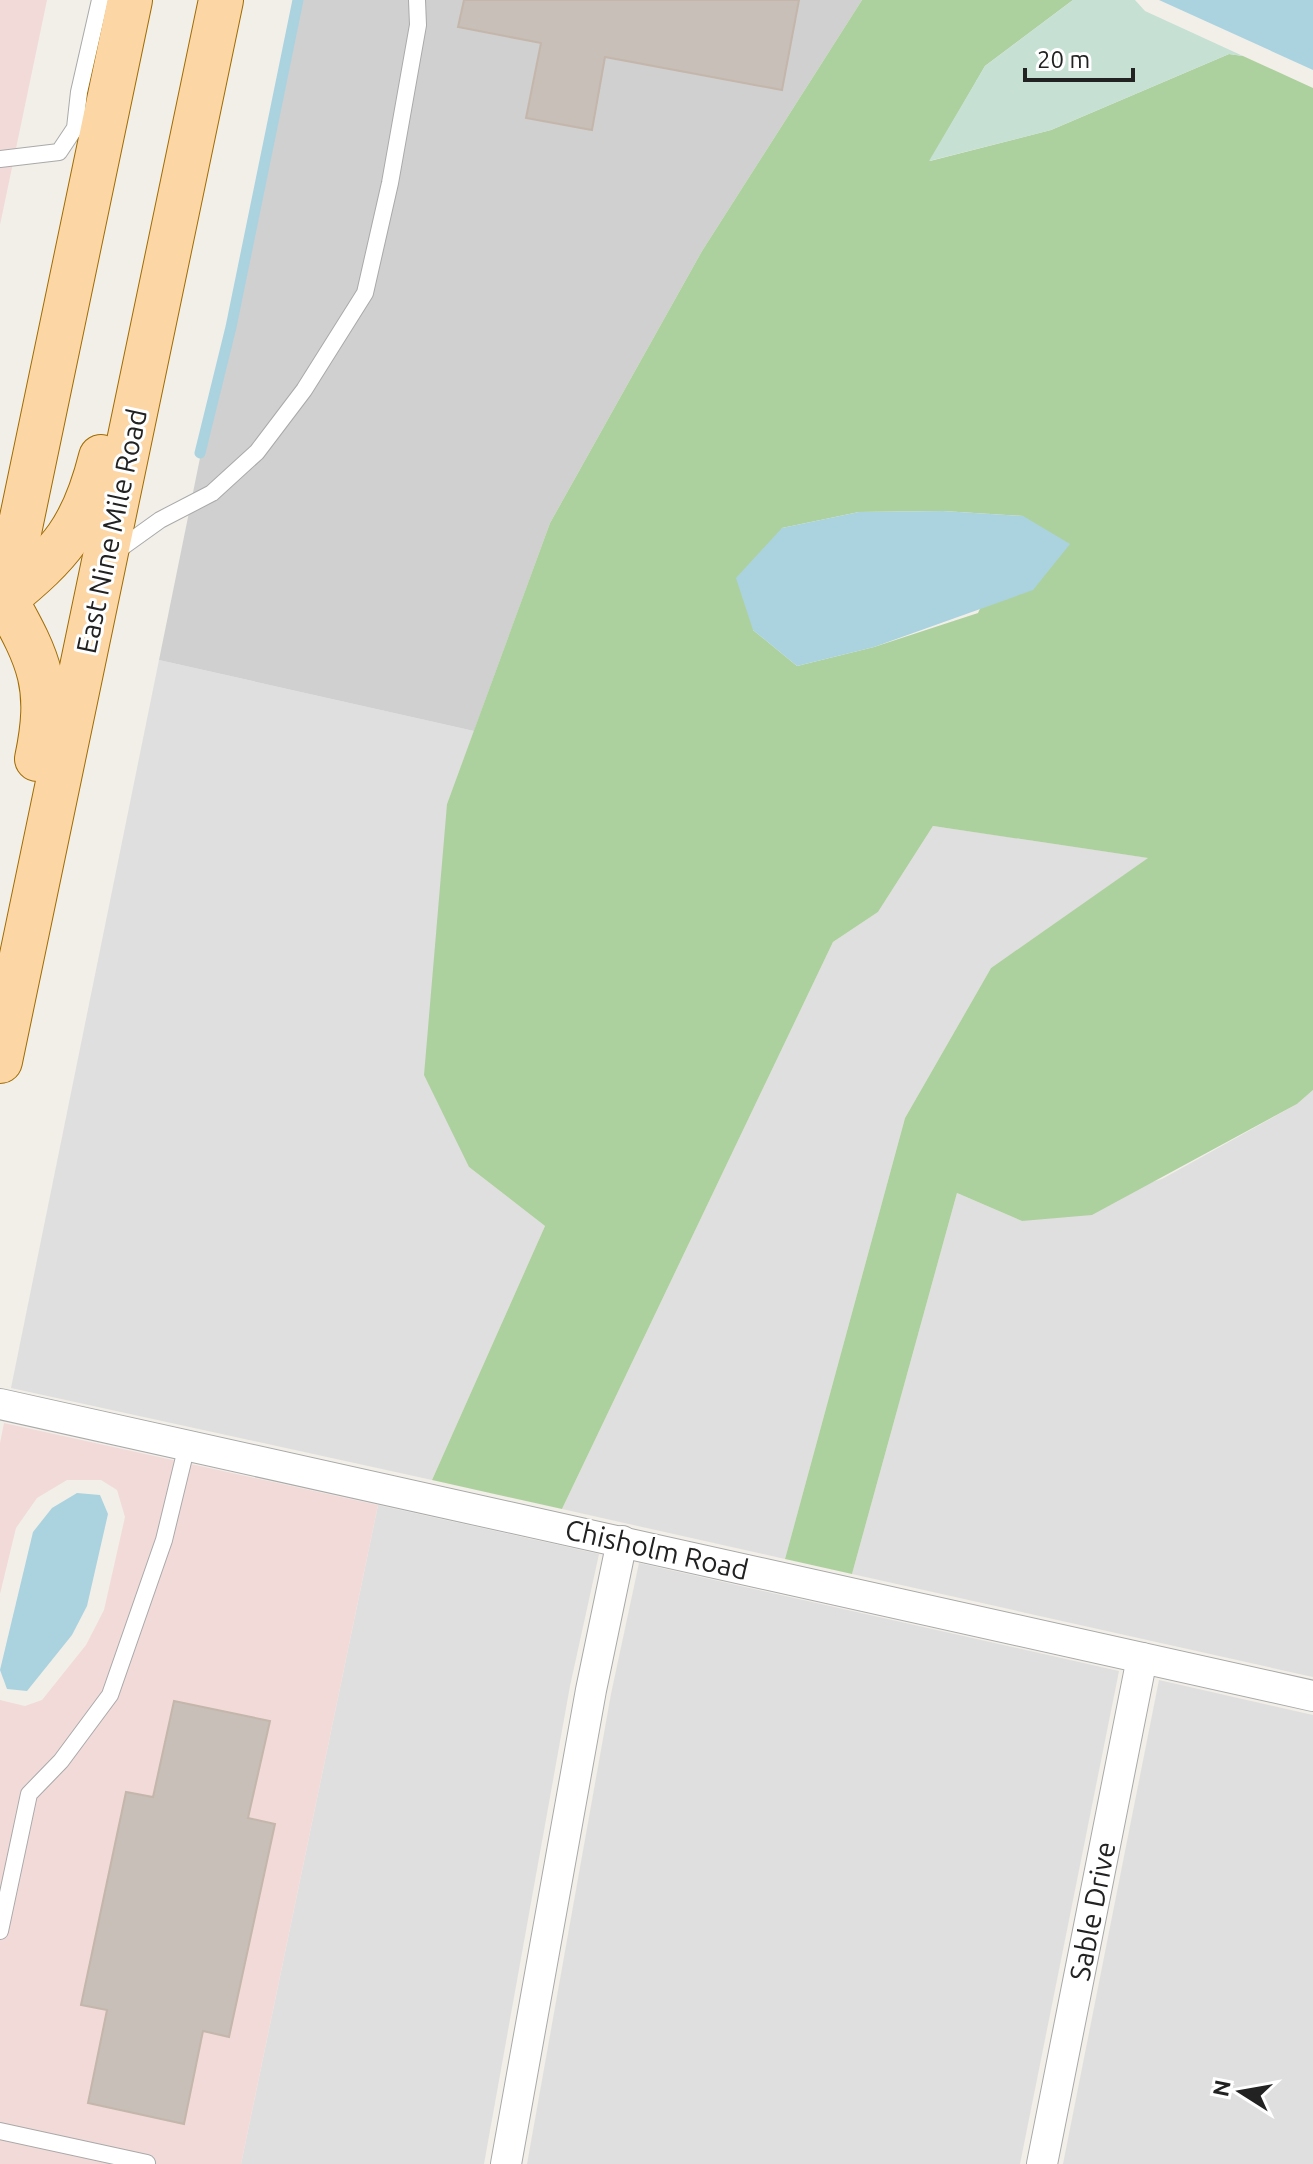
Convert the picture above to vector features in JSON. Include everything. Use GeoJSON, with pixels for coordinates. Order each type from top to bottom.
{"type":"FeatureCollection","features":[{"type":"Feature","properties":{"kind":"main road"},"geometry":{"type":"LineString","coordinates":[[0,934],[44,725],[43,675],[1,605],[130,0]]}},
{"type":"Feature","properties":{"kind":"main road"},"geometry":{"type":"LineString","coordinates":[[1,605],[65,546],[92,496],[218,0]]}},
{"type":"Feature","properties":{"kind":"main road","name":"East Nine Mile Road"},"geometry":{"type":"LineString","coordinates":[[0,1061],[218,0]]}},
{"type":"Feature","properties":{"kind":"street","name":"Chisholm Road"},"geometry":{"type":"LineString","coordinates":[[0,1404],[1313,1696]]}},
{"type":"Feature","properties":{"kind":"street"},"geometry":{"type":"LineString","coordinates":[[506,2164],[591,1690],[622,1541]]}},
{"type":"Feature","properties":{"kind":"street","name":"Sable Drive"},"geometry":{"type":"LineString","coordinates":[[1042,2164],[1142,1658]]}},
{"type":"Feature","properties":{"kind":"lane"},"geometry":{"type":"LineString","coordinates":[[0,159],[59,152],[75,128],[79,92],[100,0]]}},
{"type":"Feature","properties":{"kind":"lane"},"geometry":{"type":"LineString","coordinates":[[105,559],[160,520],[212,493],[257,452],[304,390],[365,293],[393,167],[418,25],[417,0]]}},
{"type":"Feature","properties":{"kind":"lane"},"geometry":{"type":"LineString","coordinates":[[0,1931],[29,1794],[61,1761],[110,1695],[164,1540],[187,1445]]}},
{"type":"Feature","properties":{"kind":"lane"},"geometry":{"type":"LineString","coordinates":[[0,2131],[147,2163]]}},
{"type":"Feature","properties":{"kind":"shaded area"},"geometry":{"type":"Polygon","coordinates":[[[0,0],[47,0],[0,225],[0,0]]]}},
{"type":"Feature","properties":{"kind":"shaded area"},"geometry":{"type":"Polygon","coordinates":[[[293,0],[862,0],[702,251],[550,523],[474,731],[159,660],[293,0]]]}},
{"type":"Feature","properties":{"kind":"shaded area"},"geometry":{"type":"Polygon","coordinates":[[[159,660],[474,731],[447,804],[469,1167],[545,1226],[432,1480],[11,1388],[159,660]]]}},
{"type":"Feature","properties":{"kind":"shaded area"},"geometry":{"type":"Polygon","coordinates":[[[933,826],[1149,858],[991,968],[905,1118],[785,1559],[562,1509],[833,942],[878,912],[933,826]]]}},
{"type":"Feature","properties":{"kind":"shaded area"},"geometry":{"type":"Polygon","coordinates":[[[1313,1090],[1313,1677],[852,1574],[957,1193],[1022,1221],[1162,1179],[1297,1104],[1313,1090]]]}},
{"type":"Feature","properties":{"kind":"shaded area"},"geometry":{"type":"Polygon","coordinates":[[[4,1423],[378,1505],[241,2164],[0,2164],[0,1700],[25,1706],[42,1700],[86,1645],[104,1610],[125,1517],[117,1490],[101,1480],[67,1480],[37,1498],[16,1528],[0,1594],[0,1443],[4,1423]]]}},
{"type":"Feature","properties":{"kind":"shaded area"},"geometry":{"type":"Polygon","coordinates":[[[378,1505],[599,1554],[570,1686],[484,2164],[241,2164],[378,1505]]]}},
{"type":"Feature","properties":{"kind":"shaded area"},"geometry":{"type":"Polygon","coordinates":[[[639,1563],[1119,1671],[1020,2164],[527,2164],[611,1694],[639,1563]]]}},
{"type":"Feature","properties":{"kind":"shaded area"},"geometry":{"type":"Polygon","coordinates":[[[1159,1680],[1313,1715],[1313,2164],[1063,2164],[1159,1680]]]}},
{"type":"Feature","properties":{"kind":"green space"},"geometry":{"type":"Polygon","coordinates":[[[862,0],[1073,0],[985,66],[930,161],[1051,130],[1229,54],[1243,56],[1313,88],[1313,1090],[1297,1104],[1092,1215],[1022,1221],[957,1193],[852,1574],[785,1559],[905,1118],[991,968],[1148,858],[933,826],[878,912],[833,942],[562,1509],[432,1480],[545,1226],[469,1167],[424,1075],[447,804],[550,523],[702,251],[862,0]],[[943,511],[859,512],[782,528],[753,630],[797,666],[874,647],[978,613],[1023,516],[943,511]]]}},
{"type":"Feature","properties":{"kind":"green space"},"geometry":{"type":"Polygon","coordinates":[[[1073,0],[1135,0],[1145,11],[1243,56],[1229,54],[1051,130],[929,161],[985,66],[1073,0]]]}},
{"type":"Feature","properties":{"kind":"water"},"geometry":{"type":"Polygon","coordinates":[[[1159,0],[1313,0],[1313,70],[1159,0]]]}},
{"type":"Feature","properties":{"kind":"water"},"geometry":{"type":"Polygon","coordinates":[[[943,511],[1023,516],[1070,544],[1033,590],[874,647],[797,666],[753,630],[736,578],[782,528],[859,512],[943,511]]]}},
{"type":"Feature","properties":{"kind":"water"},"geometry":{"type":"Polygon","coordinates":[[[77,1493],[100,1495],[108,1514],[87,1606],[72,1635],[27,1691],[7,1689],[0,1670],[33,1532],[52,1508],[77,1493]]]}},
{"type":"Feature","properties":{"kind":"building"},"geometry":{"type":"Polygon","coordinates":[[[464,0],[799,0],[782,90],[605,57],[592,130],[526,118],[541,43],[458,27],[464,0]]]}},
{"type":"Feature","properties":{"kind":"building"},"geometry":{"type":"Polygon","coordinates":[[[174,1701],[270,1721],[248,1818],[275,1824],[229,2037],[203,2031],[184,2124],[88,2103],[107,2010],[81,2005],[126,1792],[153,1797],[174,1701]]]}},
{"type":"Feature","properties":{"kind":"waterway"},"geometry":{"type":"LineString","coordinates":[[200,453],[231,327],[298,0]]}}]}
